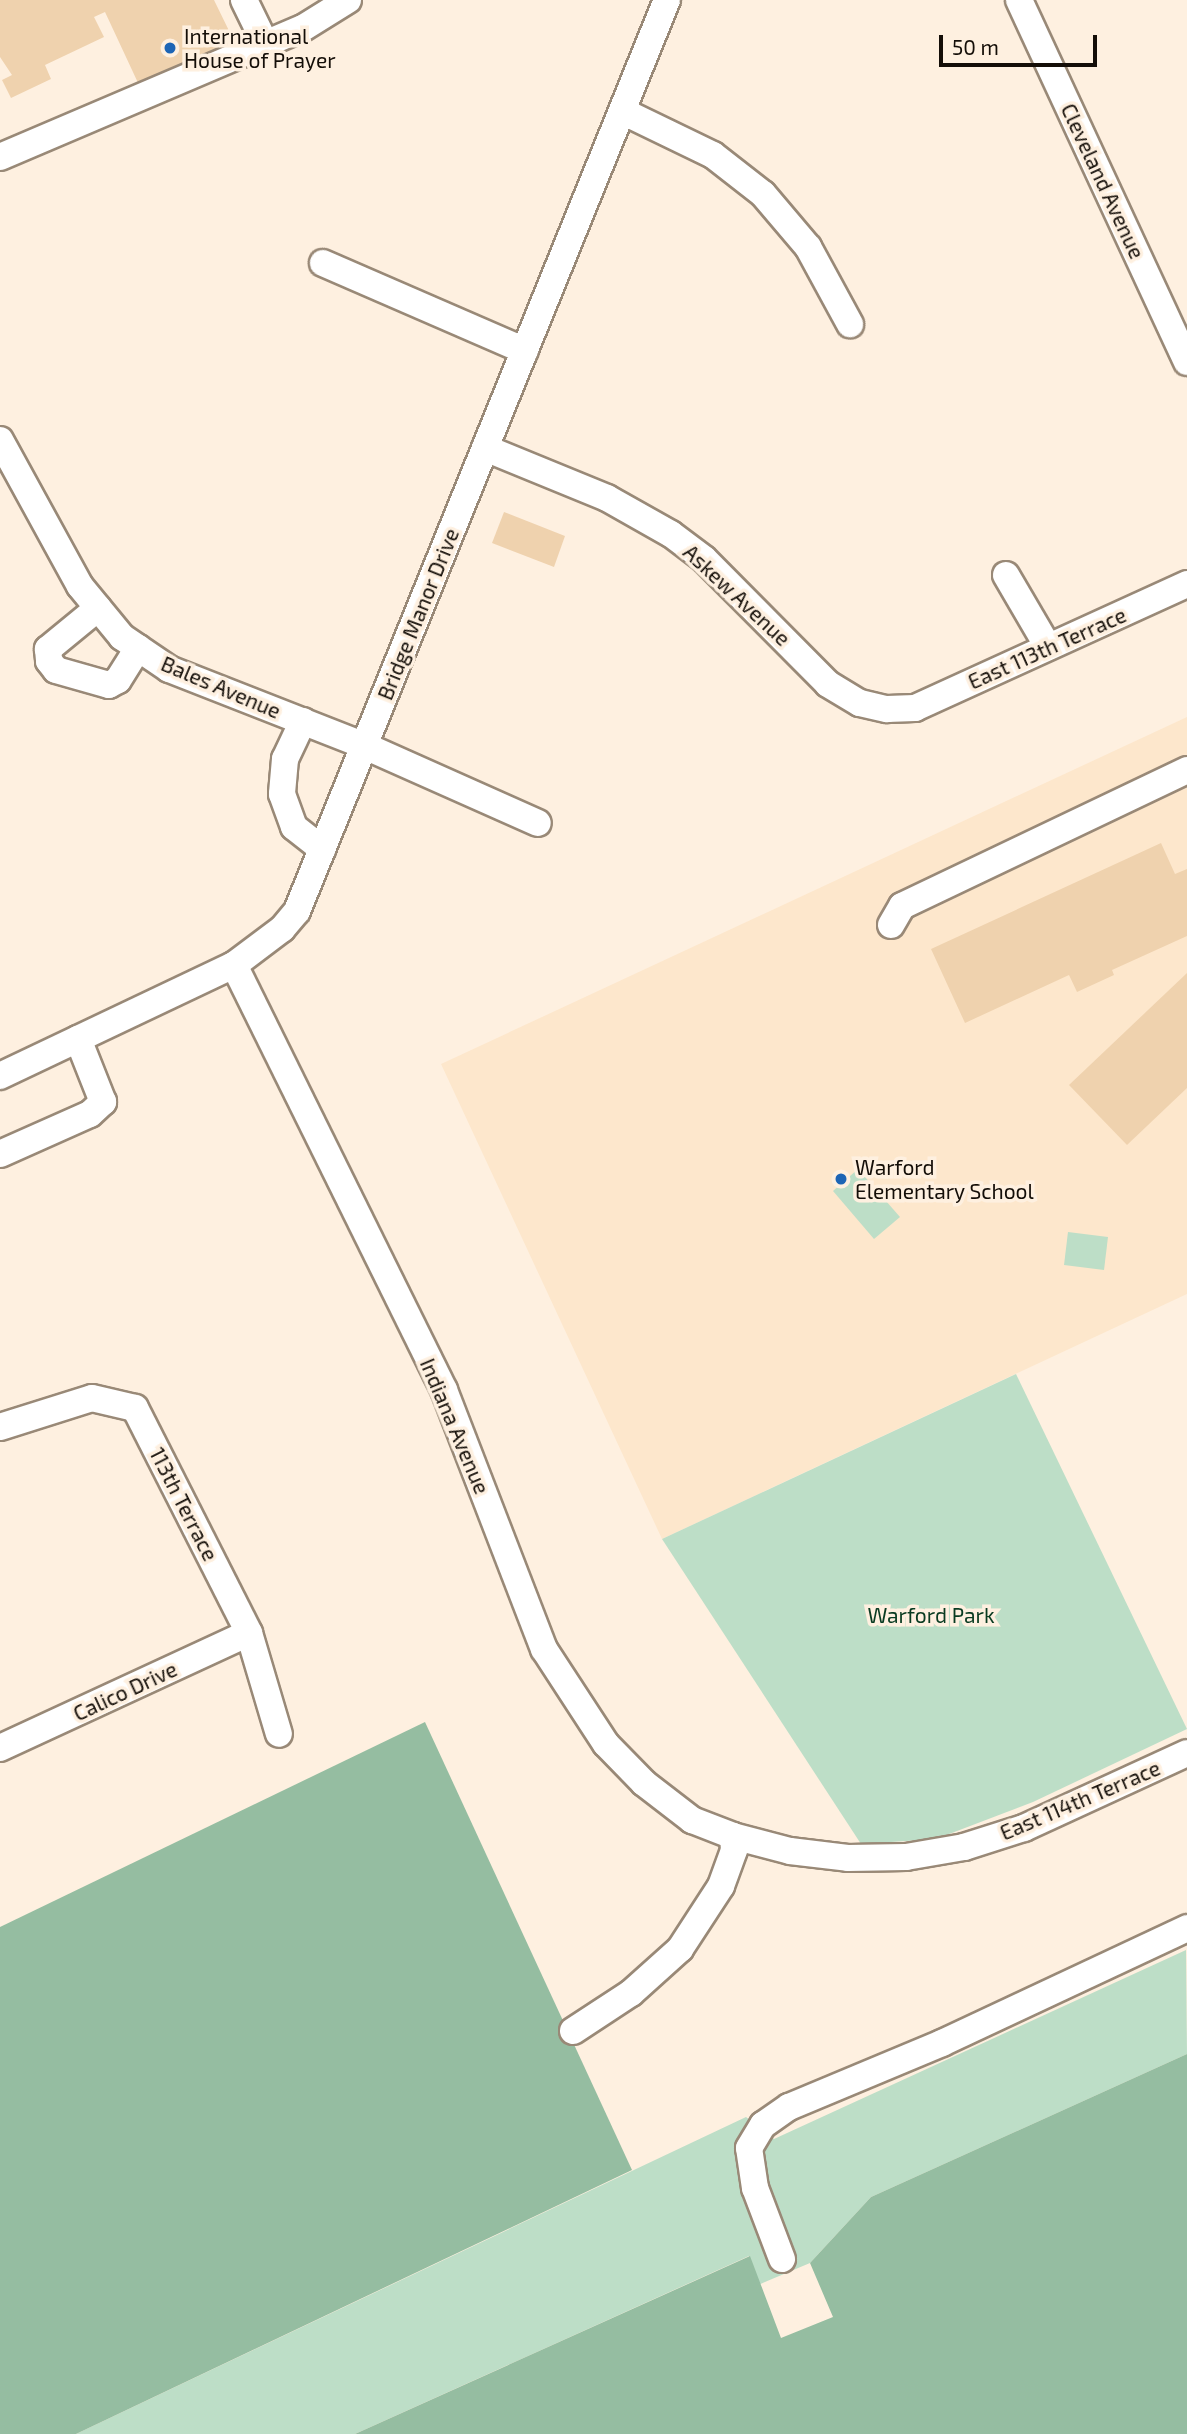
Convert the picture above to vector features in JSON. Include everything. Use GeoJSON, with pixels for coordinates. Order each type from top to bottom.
{"type":"FeatureCollection","features":[{"type":"Feature","properties":{"kind":"street"},"geometry":{"type":"LineString","coordinates":[[244,0],[265,43]]}},
{"type":"Feature","properties":{"kind":"street"},"geometry":{"type":"LineString","coordinates":[[0,158],[303,28],[348,0]]}},
{"type":"Feature","properties":{"kind":"street","name":"Bridge Manor Drive"},"geometry":{"type":"LineString","coordinates":[[0,1076],[234,965],[282,929],[297,911],[667,0]]}},
{"type":"Feature","properties":{"kind":"street","name":"Cleveland Avenue"},"geometry":{"type":"LineString","coordinates":[[1019,0],[1187,362]]}},
{"type":"Feature","properties":{"kind":"street"},"geometry":{"type":"LineString","coordinates":[[622,111],[713,155],[763,194],[808,247],[850,324]]}},
{"type":"Feature","properties":{"kind":"street"},"geometry":{"type":"LineString","coordinates":[[323,263],[524,351]]}},
{"type":"Feature","properties":{"kind":"street","name":"Bales Avenue"},"geometry":{"type":"LineString","coordinates":[[0,440],[80,586],[122,637],[169,669],[365,746],[538,823]]}},
{"type":"Feature","properties":{"kind":"street","name":"Askew Avenue"},"geometry":{"type":"LineString","coordinates":[[485,448],[607,498],[671,534],[704,559],[828,684],[860,702],[906,708]]}},
{"type":"Feature","properties":{"kind":"street"},"geometry":{"type":"LineString","coordinates":[[1006,575],[1048,647]]}},
{"type":"Feature","properties":{"kind":"street","name":"East 113th Terrace"},"geometry":{"type":"LineString","coordinates":[[906,708],[1187,584]]}},
{"type":"Feature","properties":{"kind":"street"},"geometry":{"type":"LineString","coordinates":[[98,608],[48,649],[49,662],[57,670],[109,685],[118,680],[138,648]]}},
{"type":"Feature","properties":{"kind":"street"},"geometry":{"type":"LineString","coordinates":[[303,721],[285,759],[282,794],[294,827],[322,849]]}},
{"type":"Feature","properties":{"kind":"street"},"geometry":{"type":"LineString","coordinates":[[891,925],[902,906],[1187,770]]}},
{"type":"Feature","properties":{"kind":"street","name":"Indiana Avenue"},"geometry":{"type":"LineString","coordinates":[[234,965],[444,1390],[544,1649],[561,1680],[607,1744],[644,1783],[692,1820],[733,1836]]}},
{"type":"Feature","properties":{"kind":"street"},"geometry":{"type":"LineString","coordinates":[[0,1154],[90,1114],[103,1102],[78,1039]]}},
{"type":"Feature","properties":{"kind":"street","name":"113th Terrace"},"geometry":{"type":"LineString","coordinates":[[0,1427],[92,1398],[135,1408],[249,1633],[279,1734]]}},
{"type":"Feature","properties":{"kind":"street","name":"Calico Drive"},"geometry":{"type":"LineString","coordinates":[[0,1748],[249,1633]]}},
{"type":"Feature","properties":{"kind":"street","name":"East 114th Terrace"},"geometry":{"type":"LineString","coordinates":[[733,1836],[790,1851],[848,1858],[906,1857],[964,1847],[1024,1828],[1187,1753]]}},
{"type":"Feature","properties":{"kind":"street"},"geometry":{"type":"LineString","coordinates":[[573,2031],[631,1993],[680,1949],[720,1886],[734,1850],[733,1836]]}},
{"type":"Feature","properties":{"kind":"street"},"geometry":{"type":"LineString","coordinates":[[782,2259],[755,2188],[749,2148],[763,2125],[789,2107],[942,2043],[1187,1928]]}},
{"type":"Feature","properties":{"kind":"shaded area","name":"Warford Elementary School"},"geometry":{"type":"Polygon","coordinates":[[[1187,717],[1187,1294],[662,1539],[441,1064],[1187,717]]]}},
{"type":"Feature","properties":{"kind":"green space"},"geometry":{"type":"Polygon","coordinates":[[[858,1169],[900,1217],[874,1239],[833,1191],[858,1169]]]}},
{"type":"Feature","properties":{"kind":"green space"},"geometry":{"type":"Polygon","coordinates":[[[1068,1232],[1108,1237],[1104,1270],[1064,1265],[1068,1232]]]}},
{"type":"Feature","properties":{"kind":"green space","name":"Warford Park"},"geometry":{"type":"Polygon","coordinates":[[[1016,1374],[1187,1729],[1033,1802],[936,1839],[861,1844],[662,1539],[1016,1374]]]}},
{"type":"Feature","properties":{"kind":"green space"},"geometry":{"type":"Polygon","coordinates":[[[425,1722],[632,2170],[76,2434],[0,2434],[0,1927],[425,1722]]]}},
{"type":"Feature","properties":{"kind":"green space"},"geometry":{"type":"Polygon","coordinates":[[[1186,1950],[1187,2054],[871,2197],[810,2263],[758,2285],[749,2256],[355,2434],[76,2434],[746,2117],[774,2139],[1186,1950]]]}},
{"type":"Feature","properties":{"kind":"green space"},"geometry":{"type":"Polygon","coordinates":[[[1187,2054],[1187,2434],[355,2434],[750,2256],[781,2338],[833,2317],[810,2263],[871,2197],[1187,2054]]]}},
{"type":"Feature","properties":{"kind":"building","name":"International House of Prayer"},"geometry":{"type":"Polygon","coordinates":[[[0,0],[214,0],[234,41],[139,85],[105,12],[94,17],[104,37],[45,65],[51,79],[11,98],[2,80],[12,75],[0,57],[0,0]]]}},
{"type":"Feature","properties":{"kind":"building"},"geometry":{"type":"Polygon","coordinates":[[[504,512],[565,536],[554,567],[492,543],[504,512]]]}},
{"type":"Feature","properties":{"kind":"building"},"geometry":{"type":"Polygon","coordinates":[[[1161,843],[1175,874],[1187,869],[1187,936],[1112,970],[1114,975],[1077,992],[1069,975],[965,1023],[931,949],[1161,843]]]}},
{"type":"Feature","properties":{"kind":"building"},"geometry":{"type":"Polygon","coordinates":[[[1187,973],[1187,1088],[1127,1145],[1069,1085],[1187,973]]]}},
{"type":"Feature","properties":{"kind":"place","name":"International House of Prayer"},"geometry":{"type":"Point","coordinates":[170,48]}},
{"type":"Feature","properties":{"kind":"place","name":"Warford Elementary School"},"geometry":{"type":"Point","coordinates":[841,1179]}}]}
